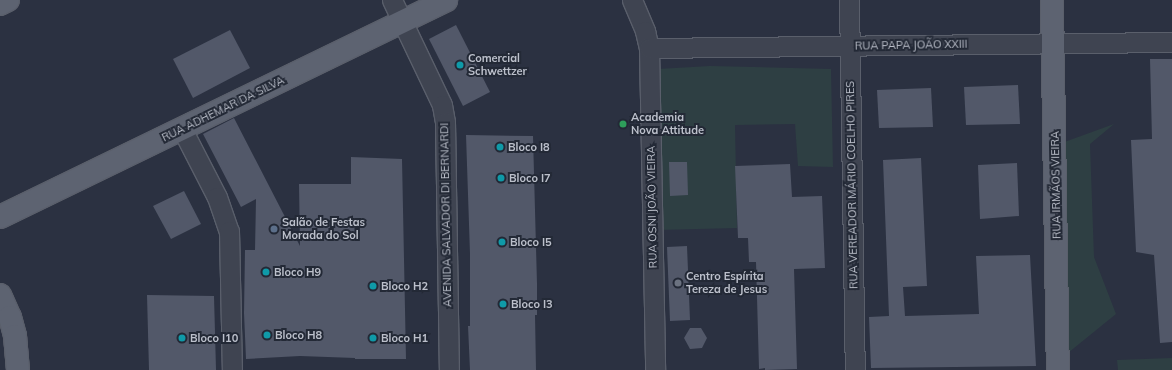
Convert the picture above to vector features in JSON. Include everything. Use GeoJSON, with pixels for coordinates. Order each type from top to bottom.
{"type":"FeatureCollection","features":[{"type":"Feature","properties":{"kind":"main road"},"geometry":{"type":"LineString","coordinates":[[0,4],[8,0]]}},
{"type":"Feature","properties":{"kind":"main road","name":"RUA ADHEMAR DA SILVA"},"geometry":{"type":"LineString","coordinates":[[0,217],[446,0]]}},
{"type":"Feature","properties":{"kind":"main road","name":"RUA IRMÃOS VIEIRA"},"geometry":{"type":"LineString","coordinates":[[1052,0],[1054,43],[1058,370]]}},
{"type":"Feature","properties":{"kind":"main road"},"geometry":{"type":"LineString","coordinates":[[0,295],[10,317],[15,336],[18,370]]}},
{"type":"Feature","properties":{"kind":"street","name":"AVENIDA SALVADOR DI BERNARDI"},"geometry":{"type":"LineString","coordinates":[[392,0],[442,105],[445,122],[449,370]]}},
{"type":"Feature","properties":{"kind":"street","name":"RUA OSNI JOÃO VIEIRA"},"geometry":{"type":"LineString","coordinates":[[632,0],[645,31],[649,48],[655,370]]}},
{"type":"Feature","properties":{"kind":"street","name":"RUA VEREADOR MÁRIO COELHO PIRES"},"geometry":{"type":"LineString","coordinates":[[849,0],[855,370]]}},
{"type":"Feature","properties":{"kind":"street","name":"RUA PAPA JOÃO XXIII"},"geometry":{"type":"LineString","coordinates":[[649,48],[1172,42]]}},
{"type":"Feature","properties":{"kind":"street"},"geometry":{"type":"LineString","coordinates":[[182,129],[217,197],[229,231],[232,370]]}},
{"type":"Feature","properties":{"kind":"shaded area"},"geometry":{"type":"Polygon","coordinates":[[[710,66],[831,69],[833,167],[798,166],[795,124],[735,125],[737,228],[657,230],[658,69],[710,66]]]}},
{"type":"Feature","properties":{"kind":"shaded area"},"geometry":{"type":"Polygon","coordinates":[[[1114,124],[1090,144],[1094,257],[1116,314],[1063,357],[1059,144],[1114,124]]]}},
{"type":"Feature","properties":{"kind":"shaded area"},"geometry":{"type":"Polygon","coordinates":[[[1172,358],[1172,370],[1118,370],[1117,360],[1172,358]]]}},
{"type":"Feature","properties":{"kind":"building","name":"Comercial Schwettzer"},"geometry":{"type":"Polygon","coordinates":[[[456,25],[490,92],[463,106],[429,39],[456,25]]]}},
{"type":"Feature","properties":{"kind":"building"},"geometry":{"type":"Polygon","coordinates":[[[230,30],[250,68],[193,98],[173,59],[230,30]]]}},
{"type":"Feature","properties":{"kind":"building"},"geometry":{"type":"Polygon","coordinates":[[[1150,59],[1172,59],[1172,342],[1160,343],[1154,255],[1136,252],[1131,140],[1152,139],[1150,59]]]}},
{"type":"Feature","properties":{"kind":"building"},"geometry":{"type":"Polygon","coordinates":[[[1018,85],[1020,124],[966,125],[964,87],[1018,85]]]}},
{"type":"Feature","properties":{"kind":"building"},"geometry":{"type":"Polygon","coordinates":[[[931,88],[933,127],[879,128],[877,90],[931,88]]]}},
{"type":"Feature","properties":{"kind":"building"},"geometry":{"type":"Polygon","coordinates":[[[234,118],[300,246],[299,184],[351,184],[351,157],[402,159],[406,359],[355,359],[300,356],[246,359],[244,313],[245,250],[255,250],[256,199],[241,207],[203,134],[234,118]]]}},
{"type":"Feature","properties":{"kind":"building"},"geometry":{"type":"Polygon","coordinates":[[[466,135],[533,136],[537,284],[537,315],[535,315],[536,370],[470,370],[468,326],[470,326],[470,254],[466,135]]]}},
{"type":"Feature","properties":{"kind":"building"},"geometry":{"type":"Polygon","coordinates":[[[921,158],[927,286],[903,287],[905,316],[979,314],[976,256],[1030,255],[1036,366],[871,368],[869,317],[889,316],[883,160],[921,158]]]}},
{"type":"Feature","properties":{"kind":"building"},"geometry":{"type":"Polygon","coordinates":[[[669,162],[687,162],[688,195],[670,196],[669,162]]]}},
{"type":"Feature","properties":{"kind":"building"},"geometry":{"type":"Polygon","coordinates":[[[1017,163],[1019,216],[980,219],[978,165],[1017,163]]]}},
{"type":"Feature","properties":{"kind":"building"},"geometry":{"type":"Polygon","coordinates":[[[790,164],[792,197],[822,196],[825,268],[794,269],[797,369],[765,370],[765,368],[759,369],[756,262],[749,262],[748,238],[738,238],[735,166],[790,164]]]}},
{"type":"Feature","properties":{"kind":"building"},"geometry":{"type":"Polygon","coordinates":[[[184,191],[201,224],[171,239],[153,206],[184,191]]]}},
{"type":"Feature","properties":{"kind":"building","name":"Centro Espírita Tereza de Jesus"},"geometry":{"type":"Polygon","coordinates":[[[687,246],[690,320],[670,321],[667,247],[687,246]]]}},
{"type":"Feature","properties":{"kind":"building"},"geometry":{"type":"Polygon","coordinates":[[[147,295],[214,296],[216,370],[149,370],[147,295]]]}},
{"type":"Feature","properties":{"kind":"building"},"geometry":{"type":"Polygon","coordinates":[[[690,328],[701,328],[707,338],[702,348],[690,349],[684,338],[690,328]]]}},
{"type":"Feature","properties":{"kind":"place","name":"Comercial Schwettzer"},"geometry":{"type":"Point","coordinates":[460,65]}},
{"type":"Feature","properties":{"kind":"place","name":"Academia Nova Attitude"},"geometry":{"type":"Point","coordinates":[623,124]}},
{"type":"Feature","properties":{"kind":"place","name":"Bloco I8"},"geometry":{"type":"Point","coordinates":[500,147]}},
{"type":"Feature","properties":{"kind":"place","name":"Bloco I7"},"geometry":{"type":"Point","coordinates":[501,178]}},
{"type":"Feature","properties":{"kind":"place","name":"Salão de Festas Morada do Sol"},"geometry":{"type":"Point","coordinates":[274,229]}},
{"type":"Feature","properties":{"kind":"place","name":"Bloco I5"},"geometry":{"type":"Point","coordinates":[502,242]}},
{"type":"Feature","properties":{"kind":"place","name":"Bloco H9"},"geometry":{"type":"Point","coordinates":[266,272]}},
{"type":"Feature","properties":{"kind":"place","name":"Centro Espírita Tereza de Jesus"},"geometry":{"type":"Point","coordinates":[678,283]}},
{"type":"Feature","properties":{"kind":"place","name":"Bloco H2"},"geometry":{"type":"Point","coordinates":[373,286]}},
{"type":"Feature","properties":{"kind":"place","name":"Bloco I3"},"geometry":{"type":"Point","coordinates":[503,304]}},
{"type":"Feature","properties":{"kind":"place","name":"Bloco H8"},"geometry":{"type":"Point","coordinates":[267,335]}},
{"type":"Feature","properties":{"kind":"place","name":"Bloco I10"},"geometry":{"type":"Point","coordinates":[182,338]}},
{"type":"Feature","properties":{"kind":"place","name":"Bloco H1"},"geometry":{"type":"Point","coordinates":[373,338]}}]}
